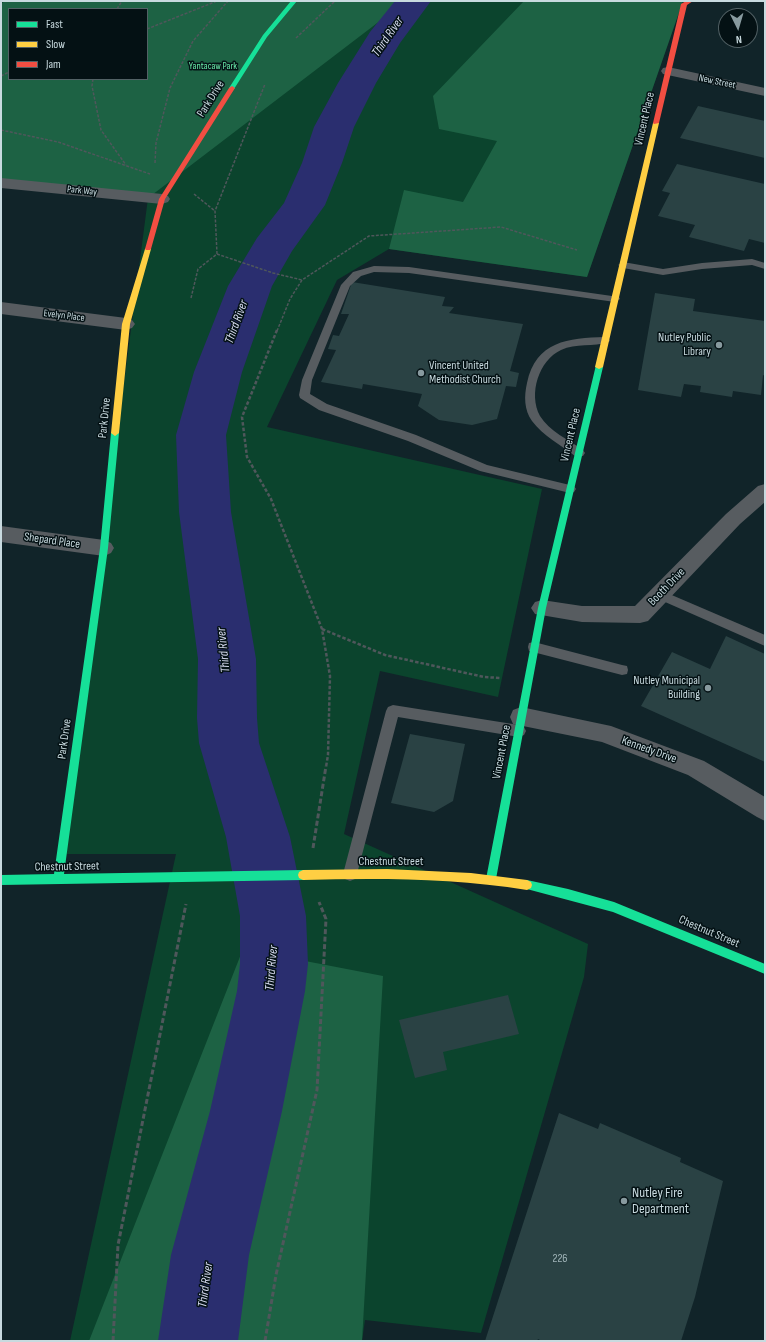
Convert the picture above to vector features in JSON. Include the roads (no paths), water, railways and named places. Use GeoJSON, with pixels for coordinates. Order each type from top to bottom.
{"type":"FeatureCollection","features":[{"type":"Feature","properties":{"kind":"street","name":"Park Drive"},"geometry":{"type":"LineString","coordinates":[[58,879],[104,548],[126,324],[162,199],[265,36],[294,1]]}},
{"type":"Feature","properties":{"kind":"street","name":"Vincent Place"},"geometry":{"type":"LineString","coordinates":[[491,879],[542,608],[684,4],[690,1]]}},
{"type":"Feature","properties":{"kind":"street","name":"New Street"},"geometry":{"type":"LineString","coordinates":[[668,71],[765,92]]}},
{"type":"Feature","properties":{"kind":"street","name":"Park Way"},"geometry":{"type":"LineString","coordinates":[[1,183],[162,199]]}},
{"type":"Feature","properties":{"kind":"street","name":"Evelyn Place"},"geometry":{"type":"LineString","coordinates":[[1,308],[126,324]]}},
{"type":"Feature","properties":{"kind":"street","name":"Booth Drive"},"geometry":{"type":"LineString","coordinates":[[542,608],[582,614],[640,615],[733,519],[765,491]]}},
{"type":"Feature","properties":{"kind":"street","name":"Shepard Place"},"geometry":{"type":"LineString","coordinates":[[1,534],[104,548]]}},
{"type":"Feature","properties":{"kind":"street","name":"Kennedy Drive"},"geometry":{"type":"LineString","coordinates":[[520,724],[603,733],[696,768],[765,810]]}},
{"type":"Feature","properties":{"kind":"street","name":"Chestnut Street"},"geometry":{"type":"LineString","coordinates":[[1,880],[350,874],[432,874],[491,879],[568,894],[614,907],[765,969]]}},
{"type":"Feature","properties":{"kind":"lane"},"geometry":{"type":"LineString","coordinates":[[623,265],[663,272],[702,266],[752,262],[765,266]]}},
{"type":"Feature","properties":{"kind":"lane"},"geometry":{"type":"LineString","coordinates":[[570,489],[484,468],[412,438],[323,406],[304,394],[307,380],[346,285],[357,274],[368,270],[409,270],[615,299]]}},
{"type":"Feature","properties":{"kind":"lane"},"geometry":{"type":"LineString","coordinates":[[579,453],[551,432],[536,418],[530,403],[535,368],[544,355],[562,345],[579,341],[605,340]]}},
{"type":"Feature","properties":{"kind":"lane"},"geometry":{"type":"LineString","coordinates":[[660,595],[765,641]]}},
{"type":"Feature","properties":{"kind":"lane"},"geometry":{"type":"LineString","coordinates":[[534,647],[622,670]]}},
{"type":"Feature","properties":{"kind":"lane"},"geometry":{"type":"LineString","coordinates":[[350,874],[393,711],[520,724]]}},
{"type":"Feature","properties":{"kind":"waterway","name":"Third River"},"geometry":{"type":"LineString","coordinates":[[198,1341],[210,1255],[246,1111],[271,991],[274,964],[273,916],[258,837],[229,743],[227,718],[227,659],[205,512],[201,435],[218,372],[250,286],[272,248],[304,205],[322,163],[334,127],[357,83],[383,40],[413,1]]}},
{"type":"Feature","properties":{"kind":"place","name":"Nutley Public Library"},"geometry":{"type":"Point","coordinates":[719,345]}},
{"type":"Feature","properties":{"kind":"place","name":"Vincent United Methodist Church"},"geometry":{"type":"Point","coordinates":[421,373]}},
{"type":"Feature","properties":{"kind":"place","name":"Nutley Municipal Building"},"geometry":{"type":"Point","coordinates":[708,688]}},
{"type":"Feature","properties":{"kind":"place","name":"Nutley Fire Department"},"geometry":{"type":"Point","coordinates":[624,1201]}},
{"type":"Feature","properties":{"kind":"park label","name":"Yantacaw Park"},"geometry":{"type":"Point","coordinates":[213,66]}}]}
